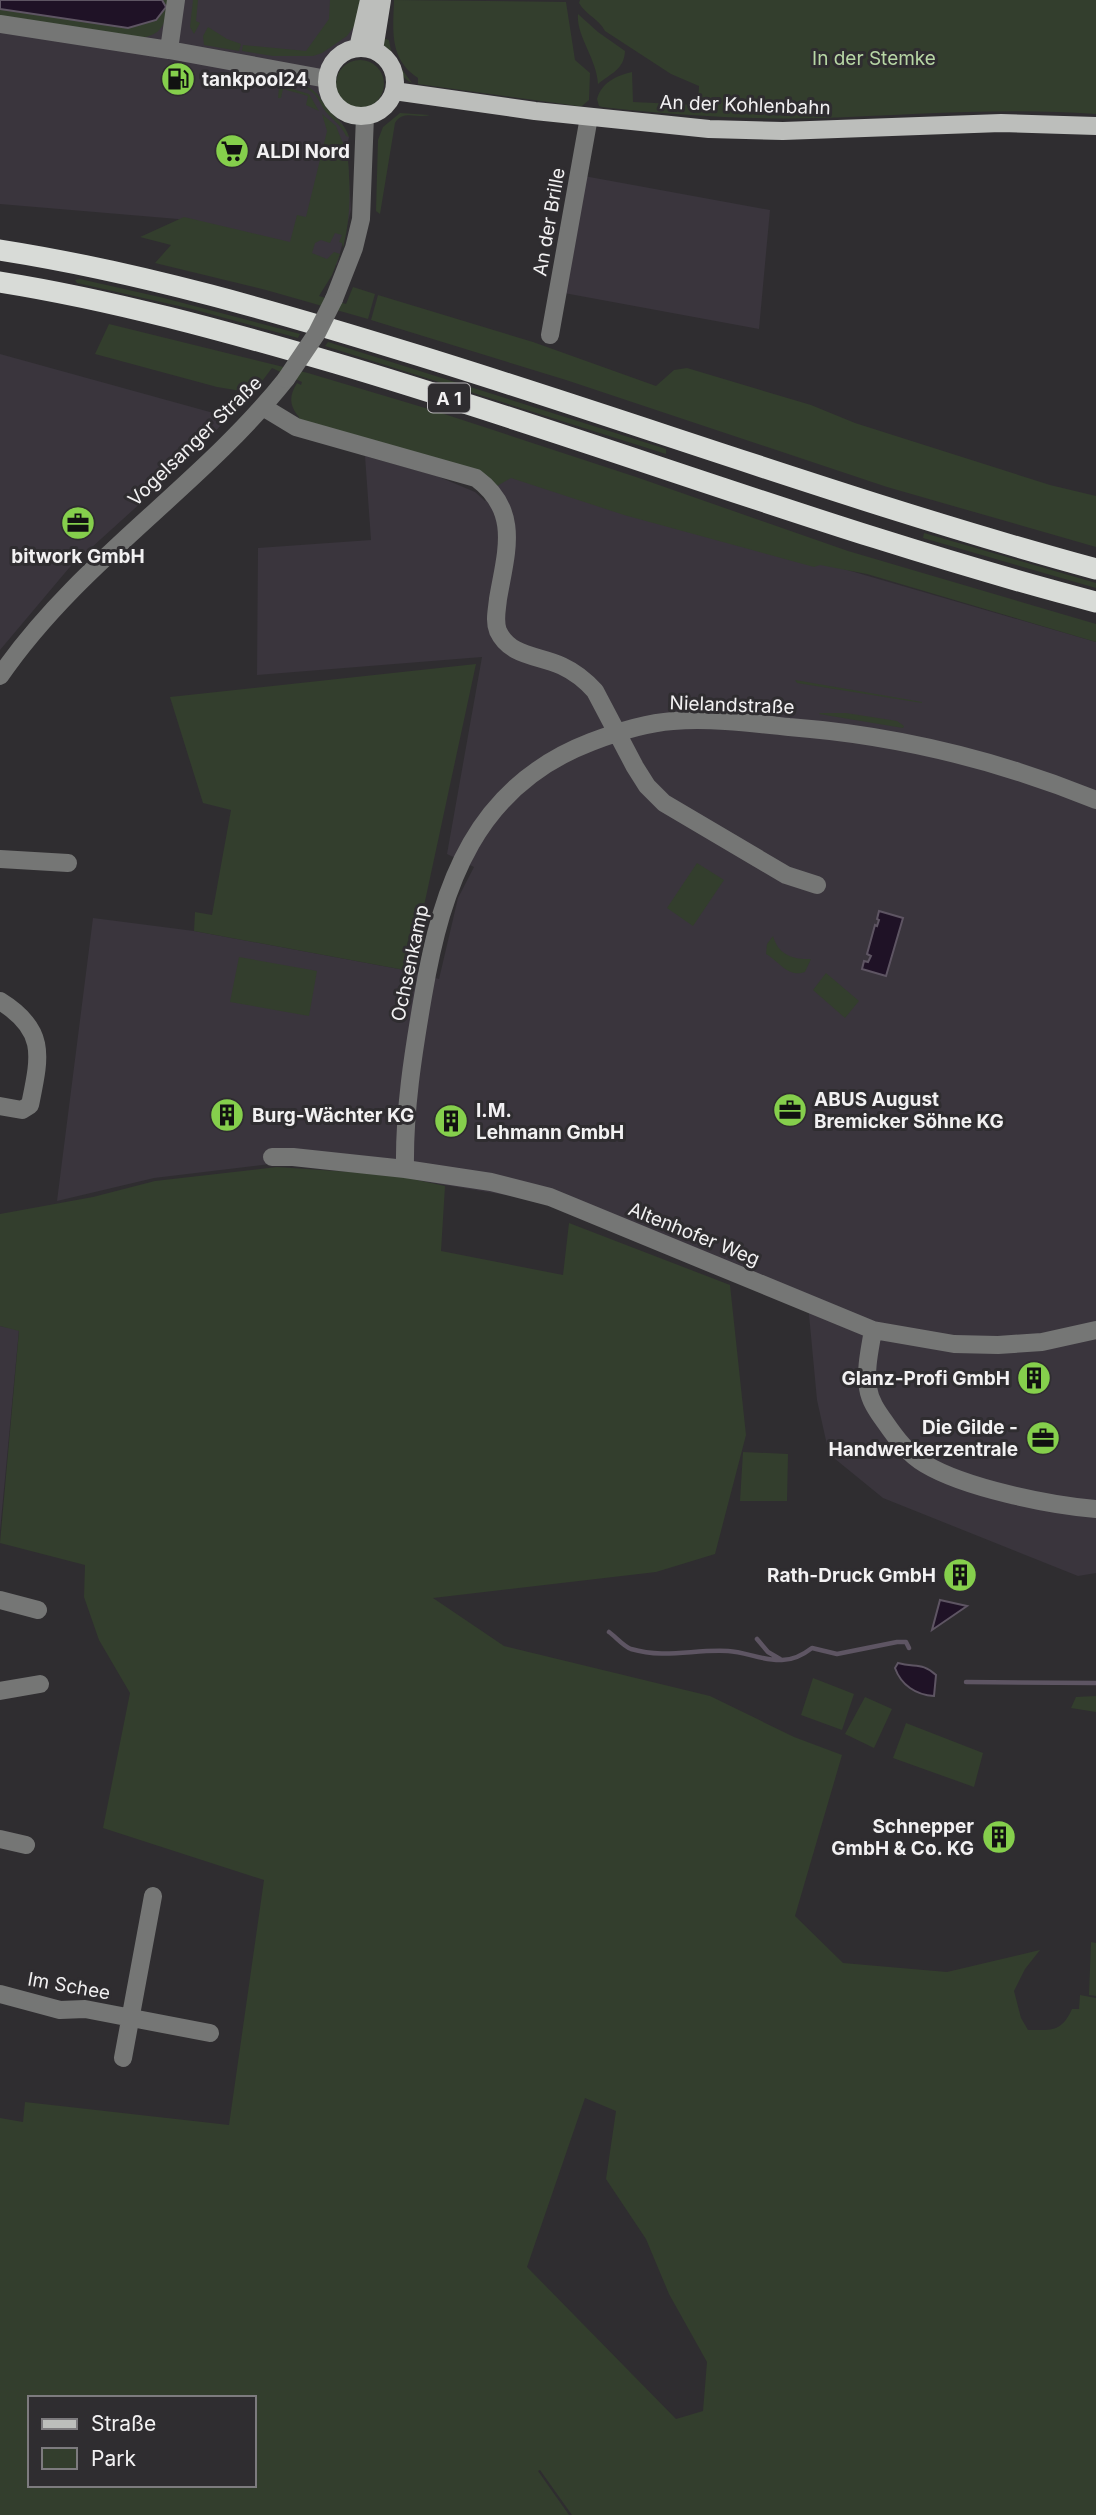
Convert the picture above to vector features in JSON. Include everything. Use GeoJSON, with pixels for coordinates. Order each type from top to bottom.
{"type":"FeatureCollection","features":[{"type":"Feature","properties":{"kind":"highway","name":"A 1"},"geometry":{"type":"LineString","coordinates":[[0,250],[169,285],[305,321],[839,492],[1096,569]]}},
{"type":"Feature","properties":{"kind":"highway","name":"A 1"},"geometry":{"type":"LineString","coordinates":[[0,282],[164,317],[294,351],[457,400],[914,549],[1096,602]]}},
{"type":"Feature","properties":{"kind":"highway"},"geometry":{"type":"LineString","coordinates":[[1024,549],[1096,558]]}},
{"type":"Feature","properties":{"kind":"main road"},"geometry":{"type":"LineString","coordinates":[[366,49],[369,0]]}},
{"type":"Feature","properties":{"kind":"main road"},"geometry":{"type":"LineString","coordinates":[[366,49],[382,0]]}},
{"type":"Feature","properties":{"kind":"main road"},"geometry":{"type":"LineString","coordinates":[[366,49],[389,63],[394,76],[394,91],[381,110],[365,116],[350,115],[338,108],[329,95],[327,79],[334,61],[341,54],[366,49]]}},
{"type":"Feature","properties":{"kind":"main road","name":"An der Kohlenbahn"},"geometry":{"type":"LineString","coordinates":[[394,91],[589,117],[709,129],[783,131],[1001,123],[1096,126]]}},
{"type":"Feature","properties":{"kind":"street"},"geometry":{"type":"LineString","coordinates":[[169,50],[176,0]]}},
{"type":"Feature","properties":{"kind":"street"},"geometry":{"type":"LineString","coordinates":[[0,24],[169,50],[327,79]]}},
{"type":"Feature","properties":{"kind":"street","name":"Vogelsanger Straße"},"geometry":{"type":"LineString","coordinates":[[3,665],[78,582],[263,407],[317,333],[354,248],[361,219],[365,116]]}},
{"type":"Feature","properties":{"kind":"street","name":"An der Brille"},"geometry":{"type":"LineString","coordinates":[[551,335],[589,117]]}},
{"type":"Feature","properties":{"kind":"street"},"geometry":{"type":"LineString","coordinates":[[263,407],[296,427],[476,478],[491,488],[501,502],[508,540],[495,620],[498,630],[510,646],[519,652],[561,665],[581,677],[596,691],[647,786],[664,803],[786,875],[817,885]]}},
{"type":"Feature","properties":{"kind":"street","name":"Nielandstraße"},"geometry":{"type":"LineString","coordinates":[[618,732],[673,721],[756,723],[834,730],[915,745],[1012,769],[1096,800]]}},
{"type":"Feature","properties":{"kind":"street","name":"Ochsenkamp"},"geometry":{"type":"LineString","coordinates":[[405,1169],[405,1129],[411,1068],[427,971],[438,924],[461,862],[492,813],[537,771],[562,753],[618,732]]}},
{"type":"Feature","properties":{"kind":"street"},"geometry":{"type":"LineString","coordinates":[[0,859],[68,863]]}},
{"type":"Feature","properties":{"kind":"street"},"geometry":{"type":"LineString","coordinates":[[0,1001],[17,1012],[27,1023],[38,1048],[30,1105],[22,1110],[0,1107]]}},
{"type":"Feature","properties":{"kind":"street","name":"Altenhofer Weg"},"geometry":{"type":"LineString","coordinates":[[272,1157],[405,1169],[491,1182],[550,1197],[873,1330],[954,1344],[998,1345],[1042,1342],[1096,1330]]}},
{"type":"Feature","properties":{"kind":"street"},"geometry":{"type":"LineString","coordinates":[[873,1330],[867,1374],[874,1407],[900,1444],[923,1463],[954,1478],[1048,1502],[1096,1509]]}},
{"type":"Feature","properties":{"kind":"street"},"geometry":{"type":"LineString","coordinates":[[0,1600],[38,1610]]}},
{"type":"Feature","properties":{"kind":"street"},"geometry":{"type":"LineString","coordinates":[[0,1691],[40,1684]]}},
{"type":"Feature","properties":{"kind":"street"},"geometry":{"type":"LineString","coordinates":[[0,1839],[26,1845]]}},
{"type":"Feature","properties":{"kind":"street","name":"Im Schee"},"geometry":{"type":"LineString","coordinates":[[123,2058],[153,1896]]}},
{"type":"Feature","properties":{"kind":"street","name":"Im Schee"},"geometry":{"type":"LineString","coordinates":[[0,1994],[60,2010],[85,2009],[210,2033]]}},
{"type":"Feature","properties":{"kind":"shaded area"},"geometry":{"type":"Polygon","coordinates":[[[0,0],[366,0],[352,41],[323,61],[319,85],[326,107],[342,123],[349,137],[347,146],[351,210],[337,265],[289,244],[178,219],[0,204],[0,0]]]}},
{"type":"Feature","properties":{"kind":"shaded area"},"geometry":{"type":"Polygon","coordinates":[[[0,0],[162,0],[166,7],[156,20],[128,28],[0,9],[0,0]]]}},
{"type":"Feature","properties":{"kind":"shaded area"},"geometry":{"type":"Polygon","coordinates":[[[584,176],[770,210],[759,329],[564,293],[584,176]]]}},
{"type":"Feature","properties":{"kind":"shaded area"},"geometry":{"type":"Polygon","coordinates":[[[0,354],[228,417],[198,451],[69,568],[0,650],[0,354]]]}},
{"type":"Feature","properties":{"kind":"shaded area"},"geometry":{"type":"Polygon","coordinates":[[[365,456],[437,476],[475,492],[485,501],[498,469],[1096,642],[1096,1573],[1078,1576],[883,1498],[829,1454],[817,1400],[808,1304],[541,1201],[355,1170],[278,1163],[154,1178],[57,1201],[93,918],[194,931],[410,971],[439,979],[458,898],[474,867],[447,854],[482,657],[257,675],[258,548],[371,540],[365,456]]]}},
{"type":"Feature","properties":{"kind":"shaded area"},"geometry":{"type":"Polygon","coordinates":[[[879,911],[903,918],[886,976],[862,969],[864,961],[868,962],[871,956],[867,954],[875,925],[877,926],[879,920],[879,911]]]}},
{"type":"Feature","properties":{"kind":"shaded area"},"geometry":{"type":"Polygon","coordinates":[[[0,1326],[19,1330],[0,1531],[0,1326]]]}},
{"type":"Feature","properties":{"kind":"shaded area"},"geometry":{"type":"Polygon","coordinates":[[[940,1600],[967,1606],[932,1630],[940,1600]]]}},
{"type":"Feature","properties":{"kind":"shaded area"},"geometry":{"type":"Polygon","coordinates":[[[898,1663],[922,1667],[936,1675],[934,1696],[915,1691],[905,1684],[895,1668],[898,1663]]]}},
{"type":"Feature","properties":{"kind":"green space"},"geometry":{"type":"Polygon","coordinates":[[[0,0],[170,0],[163,25],[155,34],[141,38],[0,17],[0,0]]]}},
{"type":"Feature","properties":{"kind":"green space"},"geometry":{"type":"Polygon","coordinates":[[[193,0],[198,0],[196,21],[200,23],[194,34],[190,27],[193,0]]]}},
{"type":"Feature","properties":{"kind":"green space"},"geometry":{"type":"Polygon","coordinates":[[[330,0],[366,0],[347,36],[322,53],[313,56],[273,56],[242,51],[243,45],[306,51],[329,19],[330,0]]]}},
{"type":"Feature","properties":{"kind":"green space"},"geometry":{"type":"Polygon","coordinates":[[[394,0],[566,2],[575,60],[590,73],[589,100],[578,106],[418,84],[418,78],[397,53],[394,0]]]}},
{"type":"Feature","properties":{"kind":"green space","name":"In der Stemke"},"geometry":{"type":"Polygon","coordinates":[[[580,0],[1096,0],[1096,114],[993,111],[765,118],[683,115],[602,107],[597,99],[602,88],[615,78],[632,72],[633,102],[698,105],[699,86],[671,74],[605,31],[582,7],[580,0]]]}},
{"type":"Feature","properties":{"kind":"green space"},"geometry":{"type":"Polygon","coordinates":[[[578,14],[625,51],[619,67],[598,84],[580,31],[578,14]]]}},
{"type":"Feature","properties":{"kind":"green space"},"geometry":{"type":"Polygon","coordinates":[[[208,27],[241,44],[239,51],[204,45],[203,36],[208,27]]]}},
{"type":"Feature","properties":{"kind":"green space"},"geometry":{"type":"Polygon","coordinates":[[[382,38],[389,40],[392,56],[412,83],[392,64],[382,38]]]}},
{"type":"Feature","properties":{"kind":"green space"},"geometry":{"type":"Polygon","coordinates":[[[360,60],[377,67],[384,84],[377,101],[360,108],[343,101],[336,84],[343,67],[360,60]]]}},
{"type":"Feature","properties":{"kind":"green space"},"geometry":{"type":"Polygon","coordinates":[[[237,73],[309,94],[319,111],[306,105],[308,96],[283,89],[281,98],[278,98],[279,88],[240,78],[237,86],[237,73]]]}},
{"type":"Feature","properties":{"kind":"green space"},"geometry":{"type":"Polygon","coordinates":[[[306,86],[317,94],[343,125],[349,137],[346,136],[306,86]]]}},
{"type":"Feature","properties":{"kind":"green space"},"geometry":{"type":"Polygon","coordinates":[[[400,113],[430,115],[406,115],[395,123],[380,214],[376,211],[378,140],[383,127],[400,113]]]}},
{"type":"Feature","properties":{"kind":"green space"},"geometry":{"type":"Polygon","coordinates":[[[322,114],[336,126],[347,146],[350,197],[343,248],[339,242],[342,235],[335,233],[330,243],[321,240],[315,243],[312,253],[327,259],[334,252],[340,254],[332,275],[319,296],[346,304],[353,287],[375,294],[368,319],[266,290],[155,263],[171,245],[140,237],[184,217],[290,242],[297,215],[306,217],[327,131],[322,114]]]}},
{"type":"Feature","properties":{"kind":"green space"},"geometry":{"type":"Polygon","coordinates":[[[80,279],[300,334],[298,338],[192,309],[77,283],[75,280],[80,279]]]}},
{"type":"Feature","properties":{"kind":"green space"},"geometry":{"type":"Polygon","coordinates":[[[378,295],[533,342],[656,386],[674,370],[687,368],[811,405],[855,423],[1050,485],[1096,496],[1096,547],[887,487],[566,380],[371,320],[378,295]]]}},
{"type":"Feature","properties":{"kind":"green space"},"geometry":{"type":"Polygon","coordinates":[[[109,324],[308,373],[432,410],[848,551],[1096,624],[1096,642],[867,574],[820,565],[814,567],[624,515],[511,478],[497,486],[480,473],[298,421],[291,396],[297,383],[301,385],[302,382],[272,368],[253,393],[217,387],[95,354],[109,324]]]}},
{"type":"Feature","properties":{"kind":"green space"},"geometry":{"type":"Polygon","coordinates":[[[328,342],[666,449],[666,454],[325,346],[328,342]]]}},
{"type":"Feature","properties":{"kind":"green space"},"geometry":{"type":"Polygon","coordinates":[[[924,533],[1096,583],[1096,588],[923,538],[924,533]]]}},
{"type":"Feature","properties":{"kind":"green space"},"geometry":{"type":"Polygon","coordinates":[[[476,664],[410,971],[194,931],[195,912],[212,915],[231,810],[203,803],[170,697],[476,664]]]}},
{"type":"Feature","properties":{"kind":"green space"},"geometry":{"type":"Polygon","coordinates":[[[795,680],[922,702],[922,703],[797,683],[795,680]]]}},
{"type":"Feature","properties":{"kind":"green space"},"geometry":{"type":"Polygon","coordinates":[[[820,713],[846,713],[897,721],[904,726],[903,728],[820,713]]]}},
{"type":"Feature","properties":{"kind":"green space"},"geometry":{"type":"Polygon","coordinates":[[[697,863],[724,880],[693,926],[667,908],[697,863]]]}},
{"type":"Feature","properties":{"kind":"green space"},"geometry":{"type":"Polygon","coordinates":[[[773,936],[778,947],[787,955],[811,959],[805,972],[789,971],[766,954],[767,944],[773,936]]]}},
{"type":"Feature","properties":{"kind":"green space"},"geometry":{"type":"Polygon","coordinates":[[[239,957],[317,971],[309,1016],[230,1002],[239,957]]]}},
{"type":"Feature","properties":{"kind":"green space"},"geometry":{"type":"Polygon","coordinates":[[[826,973],[859,1001],[845,1018],[813,990],[826,973]]]}},
{"type":"Feature","properties":{"kind":"green space"},"geometry":{"type":"Polygon","coordinates":[[[277,1167],[394,1175],[445,1186],[441,1251],[563,1275],[569,1223],[730,1285],[746,1435],[715,1554],[656,1572],[433,1598],[504,1646],[710,1696],[794,1737],[842,1755],[795,1916],[843,1963],[947,1972],[1040,1950],[1025,1969],[1014,1991],[1021,2018],[1028,2030],[1059,2026],[1072,2009],[1079,2009],[1080,1995],[1096,1998],[1096,2515],[572,2515],[540,2470],[538,2471],[569,2515],[0,2515],[0,2118],[23,2122],[25,2102],[229,2125],[264,1880],[103,1828],[130,1693],[99,1640],[84,1597],[85,1565],[0,1543],[19,1331],[0,1326],[0,1214],[93,1197],[155,1181],[277,1167]],[[585,2098],[527,2267],[676,2419],[703,2411],[707,2362],[669,2294],[646,2239],[606,2179],[616,2111],[585,2098]]]}},
{"type":"Feature","properties":{"kind":"green space"},"geometry":{"type":"Polygon","coordinates":[[[743,1452],[788,1454],[787,1501],[740,1501],[743,1452]]]}},
{"type":"Feature","properties":{"kind":"green space"},"geometry":{"type":"Polygon","coordinates":[[[813,1678],[854,1694],[842,1730],[801,1715],[813,1678]]]}},
{"type":"Feature","properties":{"kind":"green space"},"geometry":{"type":"Polygon","coordinates":[[[1096,1696],[1096,1712],[1071,1708],[1076,1697],[1096,1696]]]}},
{"type":"Feature","properties":{"kind":"green space"},"geometry":{"type":"Polygon","coordinates":[[[865,1697],[892,1709],[874,1748],[845,1734],[865,1697]]]}},
{"type":"Feature","properties":{"kind":"green space"},"geometry":{"type":"Polygon","coordinates":[[[906,1723],[983,1753],[974,1787],[893,1758],[906,1723]]]}},
{"type":"Feature","properties":{"kind":"green space"},"geometry":{"type":"Polygon","coordinates":[[[1091,1942],[1096,1943],[1096,1996],[1089,1995],[1091,1942]]]}},
{"type":"Feature","properties":{"kind":"waterway"},"geometry":{"type":"LineString","coordinates":[[609,1632],[628,1648],[644,1652],[668,1654],[728,1651],[775,1660],[794,1658],[812,1648],[837,1654],[897,1642],[906,1642],[909,1648]]}},
{"type":"Feature","properties":{"kind":"waterway"},"geometry":{"type":"LineString","coordinates":[[757,1639],[768,1652],[780,1659]]}},
{"type":"Feature","properties":{"kind":"waterway"},"geometry":{"type":"LineString","coordinates":[[966,1682],[1096,1683]]}},
{"type":"Feature","properties":{"kind":"place","name":"tankpool24"},"geometry":{"type":"Point","coordinates":[178,79]}},
{"type":"Feature","properties":{"kind":"place","name":"ALDI Nord"},"geometry":{"type":"Point","coordinates":[232,151]}},
{"type":"Feature","properties":{"kind":"place","name":"bitwork GmbH"},"geometry":{"type":"Point","coordinates":[78,523]}},
{"type":"Feature","properties":{"kind":"place","name":"ABUS August Bremicker Söhne KG"},"geometry":{"type":"Point","coordinates":[790,1110]}},
{"type":"Feature","properties":{"kind":"place","name":"Burg-Wächter KG"},"geometry":{"type":"Point","coordinates":[227,1115]}},
{"type":"Feature","properties":{"kind":"place","name":"I.M. Lehmann GmbH"},"geometry":{"type":"Point","coordinates":[451,1121]}},
{"type":"Feature","properties":{"kind":"place","name":"Glanz-Profi GmbH"},"geometry":{"type":"Point","coordinates":[1034,1378]}},
{"type":"Feature","properties":{"kind":"place","name":"Die Gilde - Handwerkerzentrale"},"geometry":{"type":"Point","coordinates":[1043,1438]}},
{"type":"Feature","properties":{"kind":"place","name":"Rath-Druck GmbH"},"geometry":{"type":"Point","coordinates":[960,1575]}},
{"type":"Feature","properties":{"kind":"place","name":"Schnepper GmbH & Co. KG"},"geometry":{"type":"Point","coordinates":[999,1837]}}]}
